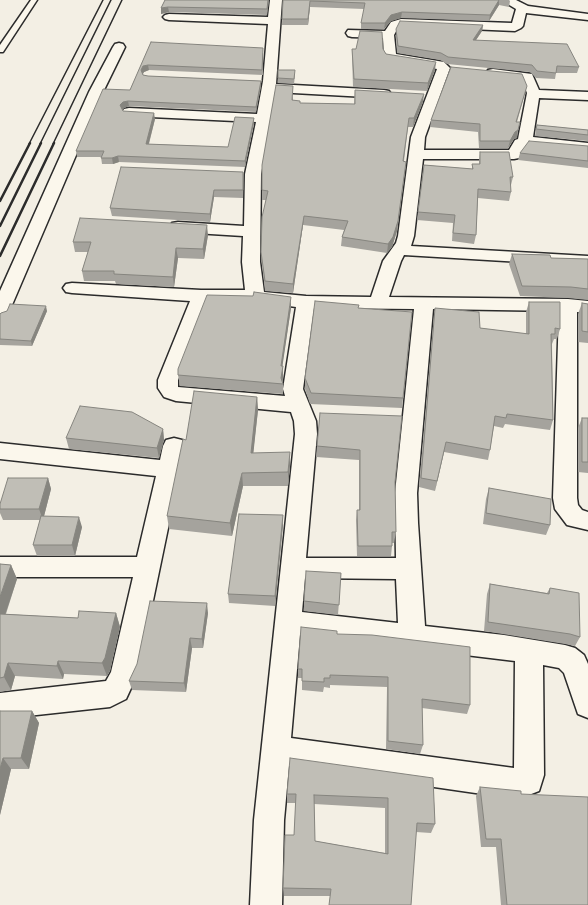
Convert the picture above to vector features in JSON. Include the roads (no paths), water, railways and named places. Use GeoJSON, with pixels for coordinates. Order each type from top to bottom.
{"type":"FeatureCollection","features":[{"type":"Feature","properties":{"kind":"street"},"geometry":{"type":"LineString","coordinates":[[255,295],[251,262],[252,231],[245,173],[264,118],[265,83],[263,49],[274,21],[276,0]]}},
{"type":"Feature","properties":{"kind":"street"},"geometry":{"type":"LineString","coordinates":[[507,0],[522,8],[588,17]]}},
{"type":"Feature","properties":{"kind":"street"},"geometry":{"type":"LineString","coordinates":[[460,70],[444,68],[440,65],[390,57],[388,36],[395,24],[401,22],[515,27],[517,26],[522,8]]}},
{"type":"Feature","properties":{"kind":"street"},"geometry":{"type":"LineString","coordinates":[[168,17],[274,21]]}},
{"type":"Feature","properties":{"kind":"street"},"geometry":{"type":"LineString","coordinates":[[352,33],[388,36]]}},
{"type":"Feature","properties":{"kind":"street"},"geometry":{"type":"LineString","coordinates":[[0,312],[96,92],[120,46]]}},
{"type":"Feature","properties":{"kind":"street"},"geometry":{"type":"LineString","coordinates":[[378,303],[392,260],[406,236],[419,133],[444,68]]}},
{"type":"Feature","properties":{"kind":"street"},"geometry":{"type":"LineString","coordinates":[[483,72],[527,77],[534,93],[525,141]]}},
{"type":"Feature","properties":{"kind":"street"},"geometry":{"type":"LineString","coordinates":[[265,83],[394,95]]}},
{"type":"Feature","properties":{"kind":"street"},"geometry":{"type":"LineString","coordinates":[[534,93],[588,96]]}},
{"type":"Feature","properties":{"kind":"street"},"geometry":{"type":"LineString","coordinates":[[417,96],[433,97]]}},
{"type":"Feature","properties":{"kind":"street"},"geometry":{"type":"LineString","coordinates":[[130,112],[264,118]]}},
{"type":"Feature","properties":{"kind":"street"},"geometry":{"type":"LineString","coordinates":[[416,154],[514,155],[520,142],[525,141],[588,147]]}},
{"type":"Feature","properties":{"kind":"street"},"geometry":{"type":"LineString","coordinates":[[160,226],[252,231]]}},
{"type":"Feature","properties":{"kind":"street"},"geometry":{"type":"LineString","coordinates":[[399,250],[588,261]]}},
{"type":"Feature","properties":{"kind":"street"},"geometry":{"type":"LineString","coordinates":[[72,288],[201,296],[255,295],[306,302],[578,306],[565,498],[568,508],[575,518],[588,521]]}},
{"type":"Feature","properties":{"kind":"street"},"geometry":{"type":"LineString","coordinates":[[201,296],[168,380],[168,388],[171,392],[176,394],[309,411]]}},
{"type":"Feature","properties":{"kind":"street"},"geometry":{"type":"LineString","coordinates":[[306,302],[293,389],[309,411]]}},
{"type":"Feature","properties":{"kind":"street"},"geometry":{"type":"LineString","coordinates":[[412,636],[406,523],[406,418],[424,303]]}},
{"type":"Feature","properties":{"kind":"street"},"geometry":{"type":"LineString","coordinates":[[266,905],[269,820],[294,568],[306,434],[305,420],[309,411]]}},
{"type":"Feature","properties":{"kind":"street"},"geometry":{"type":"LineString","coordinates":[[0,451],[171,458],[124,673],[116,690],[110,694],[0,706]]}},
{"type":"Feature","properties":{"kind":"street"},"geometry":{"type":"LineString","coordinates":[[0,567],[147,567]]}},
{"type":"Feature","properties":{"kind":"street"},"geometry":{"type":"LineString","coordinates":[[294,568],[408,569]]}},
{"type":"Feature","properties":{"kind":"street"},"geometry":{"type":"LineString","coordinates":[[289,622],[412,636],[565,657],[574,664],[580,676],[588,705]]}},
{"type":"Feature","properties":{"kind":"street"},"geometry":{"type":"LineString","coordinates":[[276,750],[510,783],[521,783],[528,780],[529,775],[529,651]]}},
{"type":"Feature","properties":{"kind":"lane"},"geometry":{"type":"LineString","coordinates":[[0,50],[34,0]]}},
{"type":"Feature","properties":{"kind":"railway"},"geometry":{"type":"LineString","coordinates":[[29,144],[103,0]]}},
{"type":"Feature","properties":{"kind":"railway"},"geometry":{"type":"LineString","coordinates":[[40,144],[111,0]]}},
{"type":"Feature","properties":{"kind":"railway"},"geometry":{"type":"LineString","coordinates":[[53,144],[122,0]]}},
{"type":"Feature","properties":{"kind":"railway"},"geometry":{"type":"LineString","coordinates":[[0,201],[30,143]]}},
{"type":"Feature","properties":{"kind":"railway"},"geometry":{"type":"LineString","coordinates":[[0,226],[41,143]]}},
{"type":"Feature","properties":{"kind":"railway"},"geometry":{"type":"LineString","coordinates":[[0,256],[54,143]]}}]}
